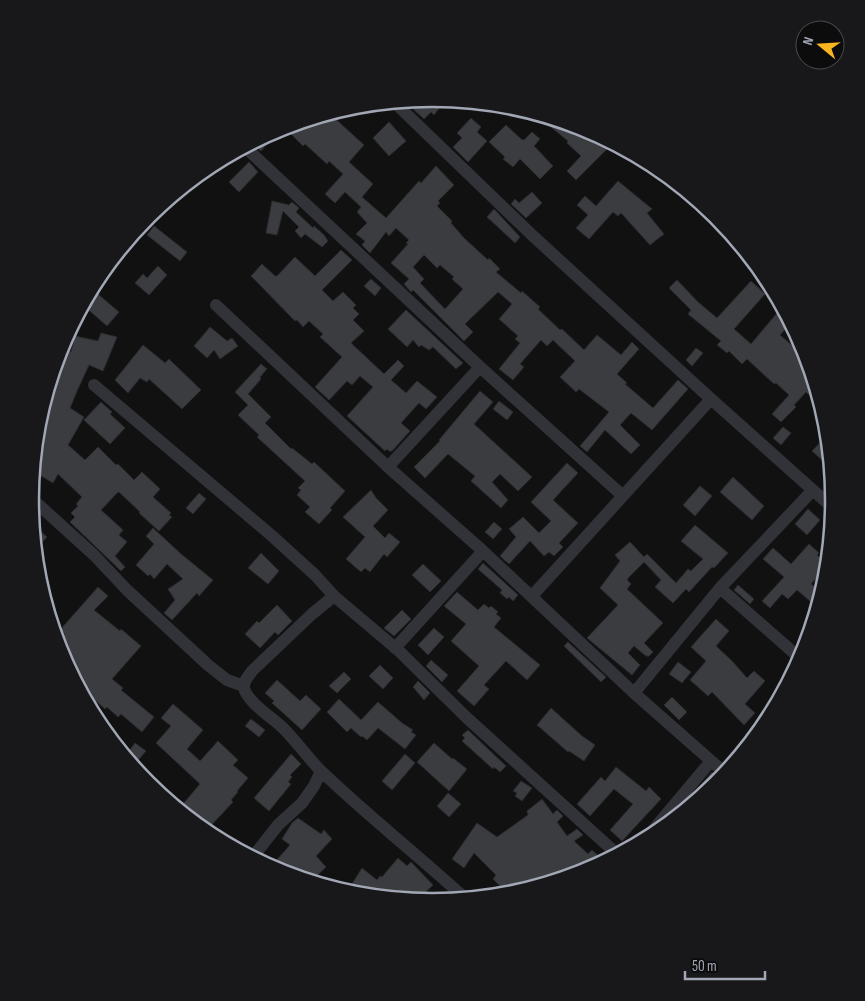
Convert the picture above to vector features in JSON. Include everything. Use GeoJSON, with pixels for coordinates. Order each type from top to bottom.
{"type":"FeatureCollection","features":[{"type":"Feature","properties":{"kind":"street"},"geometry":{"type":"LineString","coordinates":[[401,108],[534,236],[826,502]]}},
{"type":"Feature","properties":{"kind":"street"},"geometry":{"type":"LineString","coordinates":[[250,152],[480,367],[622,496]]}},
{"type":"Feature","properties":{"kind":"street"},"geometry":{"type":"LineString","coordinates":[[216,305],[388,468],[483,551],[634,693],[720,769]]}},
{"type":"Feature","properties":{"kind":"street"},"geometry":{"type":"LineString","coordinates":[[388,468],[480,367]]}},
{"type":"Feature","properties":{"kind":"street"},"geometry":{"type":"LineString","coordinates":[[94,385],[314,574],[334,596],[395,648],[466,717],[612,851]]}},
{"type":"Feature","properties":{"kind":"street"},"geometry":{"type":"LineString","coordinates":[[532,596],[711,399]]}},
{"type":"Feature","properties":{"kind":"street"},"geometry":{"type":"LineString","coordinates":[[634,693],[720,588],[813,490]]}},
{"type":"Feature","properties":{"kind":"street"},"geometry":{"type":"LineString","coordinates":[[39,506],[202,659],[227,680],[244,686],[253,701],[300,745],[321,771],[459,893]]}},
{"type":"Feature","properties":{"kind":"street"},"geometry":{"type":"LineString","coordinates":[[395,648],[483,551]]}},
{"type":"Feature","properties":{"kind":"street"},"geometry":{"type":"LineString","coordinates":[[720,588],[795,654]]}},
{"type":"Feature","properties":{"kind":"street"},"geometry":{"type":"LineString","coordinates":[[244,686],[252,671],[312,614],[334,596]]}},
{"type":"Feature","properties":{"kind":"street"},"geometry":{"type":"LineString","coordinates":[[660,821],[711,761]]}},
{"type":"Feature","properties":{"kind":"street"},"geometry":{"type":"LineString","coordinates":[[256,853],[273,834],[278,825],[302,803],[314,786],[321,771]]}},
{"type":"Feature","properties":{"kind":"building"},"geometry":{"type":"Polygon","coordinates":[[[440,107],[434,115],[431,112],[424,119],[412,108],[440,107]]]}},
{"type":"Feature","properties":{"kind":"building"},"geometry":{"type":"Polygon","coordinates":[[[471,118],[481,127],[477,132],[487,141],[468,162],[453,147],[462,138],[457,133],[471,118]]]}},
{"type":"Feature","properties":{"kind":"building"},"geometry":{"type":"Polygon","coordinates":[[[335,119],[364,145],[349,162],[373,184],[362,197],[386,218],[419,181],[421,183],[436,166],[454,185],[438,201],[440,203],[437,206],[452,221],[451,223],[464,238],[500,269],[496,272],[540,307],[538,309],[560,330],[562,329],[584,350],[597,335],[621,355],[632,342],[639,349],[617,374],[627,383],[625,384],[653,408],[678,380],[688,389],[652,430],[631,413],[620,425],[640,445],[631,454],[605,430],[587,452],[580,446],[609,412],[579,389],[576,392],[560,377],[575,361],[553,340],[547,346],[541,340],[520,364],[524,367],[513,380],[499,369],[520,343],[515,339],[518,336],[499,319],[512,304],[498,292],[465,324],[473,332],[464,341],[413,290],[411,292],[404,284],[409,279],[391,263],[408,244],[406,243],[409,240],[396,228],[389,236],[386,232],[370,253],[362,245],[365,241],[356,234],[367,223],[357,212],[361,207],[345,192],[335,203],[325,194],[343,174],[329,161],[327,164],[305,144],[303,146],[291,134],[335,119]],[[424,255],[413,267],[424,279],[420,283],[445,309],[463,289],[452,279],[454,277],[440,265],[437,268],[424,255]]]}},
{"type":"Feature","properties":{"kind":"building"},"geometry":{"type":"Polygon","coordinates":[[[389,122],[406,141],[389,156],[373,138],[389,122]]]}},
{"type":"Feature","properties":{"kind":"building"},"geometry":{"type":"Polygon","coordinates":[[[548,124],[583,137],[604,146],[607,149],[576,180],[567,171],[581,156],[567,143],[568,141],[548,124]]]}},
{"type":"Feature","properties":{"kind":"building"},"geometry":{"type":"Polygon","coordinates":[[[506,125],[521,139],[524,140],[532,132],[540,139],[534,146],[553,166],[540,179],[520,159],[513,167],[503,159],[505,157],[489,142],[506,125]]]}},
{"type":"Feature","properties":{"kind":"building"},"geometry":{"type":"Polygon","coordinates":[[[268,143],[261,151],[257,148],[268,143]]]}},
{"type":"Feature","properties":{"kind":"building"},"geometry":{"type":"Polygon","coordinates":[[[249,162],[258,172],[239,192],[229,182],[249,162]]]}},
{"type":"Feature","properties":{"kind":"building"},"geometry":{"type":"Polygon","coordinates":[[[618,181],[652,209],[647,213],[664,234],[650,245],[621,213],[618,216],[613,212],[589,239],[576,228],[588,215],[577,205],[585,196],[596,206],[618,181]]]}},
{"type":"Feature","properties":{"kind":"building"},"geometry":{"type":"Polygon","coordinates":[[[532,192],[542,203],[526,218],[511,204],[515,199],[519,203],[532,192]]]}},
{"type":"Feature","properties":{"kind":"building"},"geometry":{"type":"Polygon","coordinates":[[[272,201],[289,205],[292,202],[299,208],[296,212],[313,228],[314,226],[324,235],[328,241],[322,247],[305,234],[301,238],[295,231],[299,227],[283,211],[277,235],[266,233],[272,201]]]}},
{"type":"Feature","properties":{"kind":"building"},"geometry":{"type":"Polygon","coordinates":[[[494,209],[520,237],[515,243],[487,217],[494,209]]]}},
{"type":"Feature","properties":{"kind":"building"},"geometry":{"type":"Polygon","coordinates":[[[154,226],[187,252],[180,261],[147,235],[154,226]]]}},
{"type":"Feature","properties":{"kind":"building"},"geometry":{"type":"Polygon","coordinates":[[[341,250],[352,260],[322,290],[333,301],[343,292],[356,305],[353,308],[359,314],[353,320],[364,331],[351,343],[384,374],[398,360],[404,366],[391,380],[406,393],[417,381],[437,397],[426,409],[419,403],[401,423],[410,431],[392,451],[387,449],[385,451],[347,416],[373,387],[360,376],[352,385],[347,381],[329,400],[315,387],[342,357],[320,337],[323,334],[309,321],[303,327],[297,320],[295,321],[251,276],[262,264],[277,276],[295,257],[315,276],[341,250]]]}},
{"type":"Feature","properties":{"kind":"building"},"geometry":{"type":"Polygon","coordinates":[[[158,266],[167,275],[149,295],[135,283],[143,274],[147,278],[158,266]]]}},
{"type":"Feature","properties":{"kind":"building"},"geometry":{"type":"Polygon","coordinates":[[[371,279],[381,288],[375,296],[364,286],[371,279]]]}},
{"type":"Feature","properties":{"kind":"building"},"geometry":{"type":"Polygon","coordinates":[[[677,280],[717,318],[751,281],[765,294],[734,329],[751,344],[778,312],[787,328],[780,335],[795,348],[813,398],[806,392],[794,405],[796,407],[781,422],[772,414],[789,395],[747,359],[742,364],[729,351],[727,353],[717,345],[721,341],[688,314],[691,310],[669,288],[677,280]]]}},
{"type":"Feature","properties":{"kind":"building"},"geometry":{"type":"Polygon","coordinates":[[[98,294],[119,312],[107,326],[89,310],[98,294]]]}},
{"type":"Feature","properties":{"kind":"building"},"geometry":{"type":"Polygon","coordinates":[[[406,310],[463,363],[456,369],[433,347],[429,350],[421,345],[419,347],[413,340],[407,347],[388,329],[406,310]]]}},
{"type":"Feature","properties":{"kind":"building"},"geometry":{"type":"Polygon","coordinates":[[[210,327],[227,341],[232,338],[238,346],[220,359],[214,350],[207,358],[194,346],[210,327]]]}},
{"type":"Feature","properties":{"kind":"building"},"geometry":{"type":"Polygon","coordinates":[[[101,333],[117,337],[103,371],[89,365],[77,391],[70,408],[84,417],[68,445],[85,460],[98,447],[134,480],[142,472],[160,489],[153,497],[171,513],[169,515],[172,517],[159,531],[119,492],[117,493],[101,510],[123,530],[119,535],[127,542],[115,556],[125,567],[121,571],[70,522],[75,517],[71,513],[78,506],[76,504],[82,497],[58,474],[53,483],[40,475],[42,449],[52,399],[68,352],[71,352],[75,336],[98,341],[101,333]]]}},
{"type":"Feature","properties":{"kind":"building"},"geometry":{"type":"Polygon","coordinates":[[[143,345],[165,363],[169,359],[201,390],[182,409],[149,379],[147,382],[140,378],[128,393],[115,380],[143,345]]]}},
{"type":"Feature","properties":{"kind":"building"},"geometry":{"type":"Polygon","coordinates":[[[696,348],[703,353],[692,366],[686,360],[696,348]]]}},
{"type":"Feature","properties":{"kind":"building"},"geometry":{"type":"Polygon","coordinates":[[[261,364],[267,369],[248,394],[271,417],[265,423],[291,449],[312,464],[314,462],[345,491],[330,508],[332,510],[319,524],[305,512],[310,507],[297,495],[301,490],[298,488],[305,481],[257,437],[259,435],[238,415],[248,405],[235,392],[261,364]]]}},
{"type":"Feature","properties":{"kind":"building"},"geometry":{"type":"Polygon","coordinates":[[[480,391],[493,402],[474,424],[532,477],[518,491],[500,474],[492,482],[508,500],[501,508],[471,481],[475,476],[448,454],[425,478],[414,467],[440,441],[480,391]]]}},
{"type":"Feature","properties":{"kind":"building"},"geometry":{"type":"Polygon","coordinates":[[[499,401],[513,412],[507,420],[493,409],[499,401]]]}},
{"type":"Feature","properties":{"kind":"building"},"geometry":{"type":"Polygon","coordinates":[[[101,402],[112,412],[110,414],[125,428],[110,444],[84,420],[101,402]]]}},
{"type":"Feature","properties":{"kind":"building"},"geometry":{"type":"Polygon","coordinates":[[[783,427],[791,433],[781,445],[773,438],[783,427]]]}},
{"type":"Feature","properties":{"kind":"building"},"geometry":{"type":"Polygon","coordinates":[[[822,441],[824,458],[822,460],[812,451],[822,441]]]}},
{"type":"Feature","properties":{"kind":"building"},"geometry":{"type":"Polygon","coordinates":[[[567,463],[578,473],[553,500],[578,523],[559,543],[563,547],[554,556],[549,552],[544,556],[530,541],[509,564],[500,556],[516,537],[509,529],[523,517],[539,533],[551,521],[531,502],[567,463]]]}},
{"type":"Feature","properties":{"kind":"building"},"geometry":{"type":"Polygon","coordinates":[[[733,477],[764,506],[752,520],[720,492],[733,477]]]}},
{"type":"Feature","properties":{"kind":"building"},"geometry":{"type":"Polygon","coordinates":[[[700,486],[712,496],[695,516],[683,505],[700,486]]]}},
{"type":"Feature","properties":{"kind":"building"},"geometry":{"type":"Polygon","coordinates":[[[371,490],[388,510],[373,526],[385,538],[389,533],[400,542],[387,557],[384,554],[370,572],[365,568],[361,572],[346,559],[365,537],[343,517],[371,490]]]}},
{"type":"Feature","properties":{"kind":"building"},"geometry":{"type":"Polygon","coordinates":[[[199,493],[206,499],[193,514],[186,508],[199,493]]]}},
{"type":"Feature","properties":{"kind":"building"},"geometry":{"type":"Polygon","coordinates":[[[808,509],[820,520],[807,535],[795,524],[808,509]]]}},
{"type":"Feature","properties":{"kind":"building"},"geometry":{"type":"Polygon","coordinates":[[[494,522],[502,529],[493,539],[485,532],[494,522]]]}},
{"type":"Feature","properties":{"kind":"building"},"geometry":{"type":"Polygon","coordinates":[[[695,525],[728,553],[689,592],[686,589],[673,603],[655,587],[661,580],[644,562],[627,580],[631,584],[627,589],[663,623],[644,643],[653,652],[649,656],[646,656],[634,646],[628,653],[640,665],[632,675],[587,638],[618,605],[600,588],[620,561],[615,555],[630,542],[644,557],[647,554],[676,583],[688,569],[691,571],[703,559],[681,541],[695,525]]]}},
{"type":"Feature","properties":{"kind":"building"},"geometry":{"type":"Polygon","coordinates":[[[153,528],[213,580],[199,596],[197,593],[172,620],[164,613],[175,600],[168,589],[183,579],[167,564],[154,579],[136,565],[154,544],[146,536],[153,528]]]}},
{"type":"Feature","properties":{"kind":"building"},"geometry":{"type":"Polygon","coordinates":[[[40,531],[47,537],[41,543],[40,531]]]}},
{"type":"Feature","properties":{"kind":"building"},"geometry":{"type":"Polygon","coordinates":[[[809,544],[819,553],[817,555],[822,559],[819,575],[811,584],[816,588],[813,603],[797,590],[788,599],[782,594],[770,608],[762,601],[784,577],[763,559],[773,548],[791,564],[809,544]]]}},
{"type":"Feature","properties":{"kind":"building"},"geometry":{"type":"Polygon","coordinates":[[[261,553],[279,571],[268,584],[248,568],[261,553]]]}},
{"type":"Feature","properties":{"kind":"building"},"geometry":{"type":"Polygon","coordinates":[[[483,563],[518,595],[513,601],[500,593],[502,590],[478,569],[483,563]]]}},
{"type":"Feature","properties":{"kind":"building"},"geometry":{"type":"Polygon","coordinates":[[[423,564],[441,581],[430,592],[412,575],[423,564]]]}},
{"type":"Feature","properties":{"kind":"building"},"geometry":{"type":"Polygon","coordinates":[[[738,585],[754,599],[750,604],[734,590],[738,585]]]}},
{"type":"Feature","properties":{"kind":"building"},"geometry":{"type":"Polygon","coordinates":[[[98,587],[108,596],[94,610],[141,646],[112,679],[123,688],[121,690],[154,717],[142,732],[121,714],[118,717],[92,698],[79,675],[63,636],[65,634],[61,629],[98,587]]]}},
{"type":"Feature","properties":{"kind":"building"},"geometry":{"type":"Polygon","coordinates":[[[457,592],[478,610],[484,604],[489,608],[491,606],[498,612],[496,614],[501,618],[494,627],[540,665],[527,680],[506,661],[484,685],[489,689],[474,706],[457,691],[479,666],[451,641],[466,624],[444,606],[457,592]]]}},
{"type":"Feature","properties":{"kind":"building"},"geometry":{"type":"Polygon","coordinates":[[[277,605],[292,621],[278,635],[275,632],[260,648],[245,634],[257,621],[259,623],[277,605]]]}},
{"type":"Feature","properties":{"kind":"building"},"geometry":{"type":"Polygon","coordinates":[[[402,610],[411,619],[394,636],[384,628],[402,610]]]}},
{"type":"Feature","properties":{"kind":"building"},"geometry":{"type":"Polygon","coordinates":[[[716,619],[729,631],[716,646],[747,678],[754,671],[765,681],[745,704],[755,713],[744,725],[712,692],[708,696],[690,680],[706,661],[691,647],[716,619]]]}},
{"type":"Feature","properties":{"kind":"building"},"geometry":{"type":"Polygon","coordinates":[[[434,628],[444,637],[428,655],[418,645],[434,628]]]}},
{"type":"Feature","properties":{"kind":"building"},"geometry":{"type":"Polygon","coordinates":[[[568,642],[606,677],[601,682],[564,646],[568,642]]]}},
{"type":"Feature","properties":{"kind":"building"},"geometry":{"type":"Polygon","coordinates":[[[431,660],[448,675],[442,682],[426,666],[431,660]]]}},
{"type":"Feature","properties":{"kind":"building"},"geometry":{"type":"Polygon","coordinates":[[[678,662],[691,672],[682,683],[669,674],[678,662]]]}},
{"type":"Feature","properties":{"kind":"building"},"geometry":{"type":"Polygon","coordinates":[[[380,665],[393,678],[383,689],[369,676],[380,665]]]}},
{"type":"Feature","properties":{"kind":"building"},"geometry":{"type":"Polygon","coordinates":[[[344,672],[351,679],[337,693],[329,686],[344,672]]]}},
{"type":"Feature","properties":{"kind":"building"},"geometry":{"type":"Polygon","coordinates":[[[277,680],[300,701],[306,695],[321,709],[302,730],[272,703],[274,701],[265,693],[277,680]]]}},
{"type":"Feature","properties":{"kind":"building"},"geometry":{"type":"Polygon","coordinates":[[[418,681],[430,693],[424,700],[413,687],[418,681]]]}},
{"type":"Feature","properties":{"kind":"building"},"geometry":{"type":"Polygon","coordinates":[[[672,697],[687,712],[679,720],[664,705],[672,697]]]}},
{"type":"Feature","properties":{"kind":"building"},"geometry":{"type":"Polygon","coordinates":[[[339,699],[361,720],[378,702],[413,730],[411,732],[416,735],[405,749],[378,728],[367,740],[351,728],[347,732],[327,712],[339,699]]]}},
{"type":"Feature","properties":{"kind":"building"},"geometry":{"type":"Polygon","coordinates":[[[173,704],[203,730],[187,749],[200,761],[218,741],[238,760],[233,765],[248,778],[231,800],[233,802],[211,826],[183,805],[200,784],[156,743],[171,726],[161,718],[173,704]]]}},
{"type":"Feature","properties":{"kind":"building"},"geometry":{"type":"Polygon","coordinates":[[[551,708],[595,745],[584,761],[568,752],[537,725],[551,708]]]}},
{"type":"Feature","properties":{"kind":"building"},"geometry":{"type":"Polygon","coordinates":[[[251,719],[265,730],[259,737],[245,726],[251,719]]]}},
{"type":"Feature","properties":{"kind":"building"},"geometry":{"type":"Polygon","coordinates":[[[468,730],[506,766],[500,772],[494,767],[493,769],[462,741],[465,738],[462,735],[468,730]]]}},
{"type":"Feature","properties":{"kind":"building"},"geometry":{"type":"Polygon","coordinates":[[[135,743],[146,751],[137,761],[129,751],[135,743]]]}},
{"type":"Feature","properties":{"kind":"building"},"geometry":{"type":"Polygon","coordinates":[[[434,743],[467,769],[449,791],[417,762],[434,743]]]}},
{"type":"Feature","properties":{"kind":"building"},"geometry":{"type":"Polygon","coordinates":[[[291,754],[301,764],[290,775],[292,777],[288,782],[291,784],[269,811],[254,798],[291,754]]]}},
{"type":"Feature","properties":{"kind":"building"},"geometry":{"type":"Polygon","coordinates":[[[405,754],[415,763],[392,790],[382,781],[405,754]]]}},
{"type":"Feature","properties":{"kind":"building"},"geometry":{"type":"Polygon","coordinates":[[[616,767],[646,791],[649,787],[661,799],[622,841],[610,830],[633,804],[614,789],[590,816],[577,804],[601,777],[605,781],[616,767]]]}},
{"type":"Feature","properties":{"kind":"building"},"geometry":{"type":"Polygon","coordinates":[[[712,772],[715,775],[697,792],[696,791],[712,772]]]}},
{"type":"Feature","properties":{"kind":"building"},"geometry":{"type":"Polygon","coordinates":[[[521,781],[532,788],[522,801],[515,796],[517,793],[513,791],[521,781]]]}},
{"type":"Feature","properties":{"kind":"building"},"geometry":{"type":"Polygon","coordinates":[[[448,793],[461,804],[449,817],[437,806],[448,793]]]}},
{"type":"Feature","properties":{"kind":"building"},"geometry":{"type":"Polygon","coordinates":[[[542,799],[553,814],[557,810],[563,816],[557,822],[567,836],[577,829],[583,835],[574,841],[588,854],[592,850],[600,857],[534,881],[502,888],[493,879],[496,875],[474,853],[464,868],[452,859],[477,823],[497,837],[528,815],[527,811],[542,799]]]}},
{"type":"Feature","properties":{"kind":"building"},"geometry":{"type":"Polygon","coordinates":[[[298,818],[321,834],[324,830],[332,839],[316,856],[326,867],[316,876],[276,861],[290,845],[282,839],[292,823],[298,818]]]}},
{"type":"Feature","properties":{"kind":"building"},"geometry":{"type":"Polygon","coordinates":[[[398,858],[407,866],[411,862],[433,885],[424,894],[381,891],[350,886],[362,868],[377,880],[380,876],[382,877],[398,858]]]}}]}
